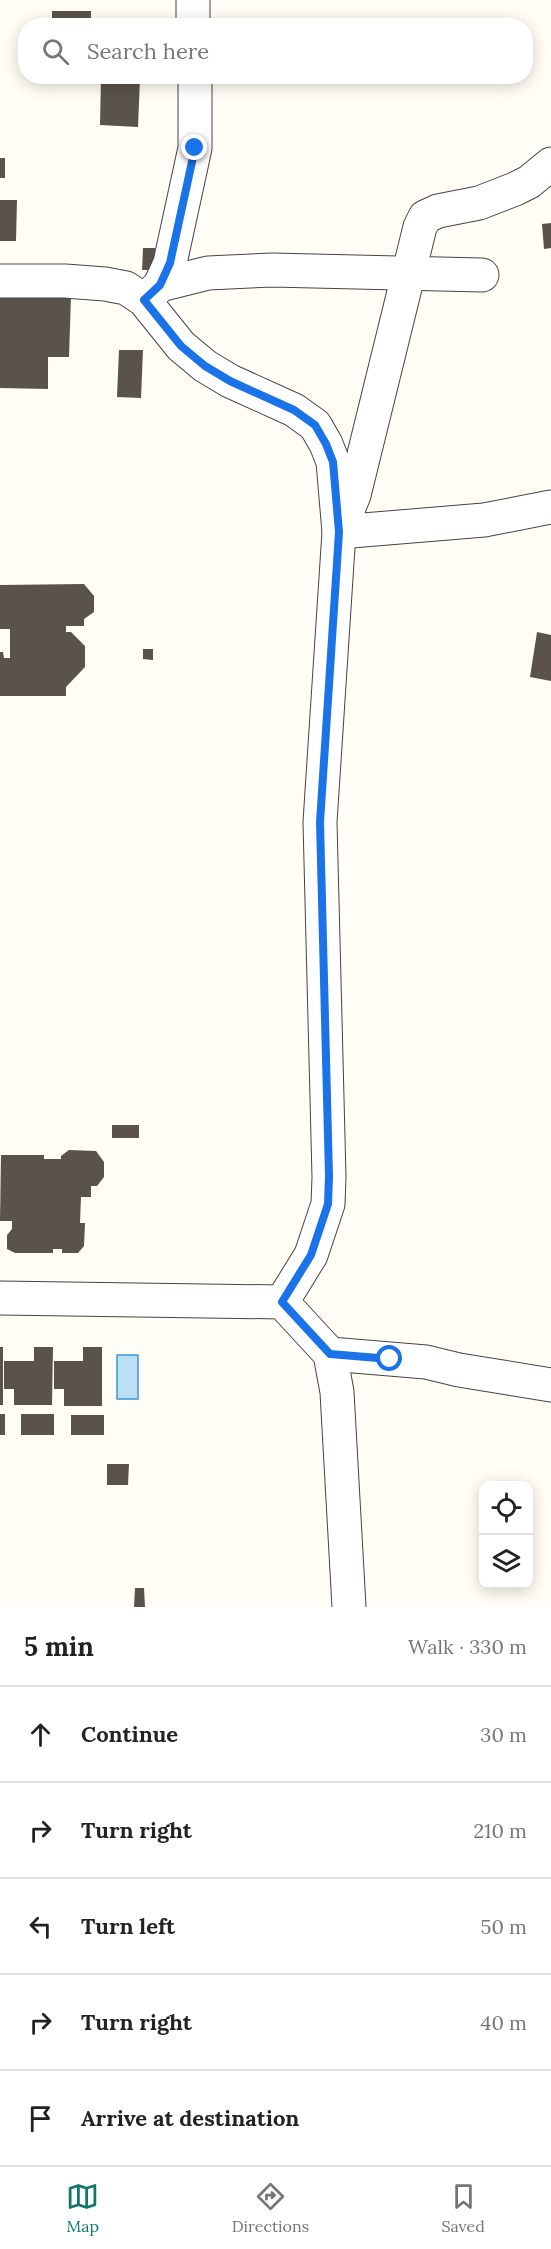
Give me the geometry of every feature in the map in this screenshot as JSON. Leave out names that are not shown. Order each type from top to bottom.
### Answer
[{"type":"street","points":[[193,0],[194,18]]},
{"type":"street","points":[[152,293],[170,263],[195,148],[195,84]]},
{"type":"street","points":[[339,532],[354,495],[408,272],[420,227],[425,217],[438,211],[479,203],[515,189],[529,182],[551,164]]},
{"type":"street","points":[[0,280],[105,284],[152,293],[208,273],[272,270],[482,275]]},
{"type":"street","points":[[152,293],[181,346],[205,366],[230,381],[294,410],[315,425],[333,462],[339,532],[320,822],[328,1204],[311,1255],[282,1302]]},
{"type":"street","points":[[339,532],[484,520],[551,507]]},
{"type":"street","points":[[0,1298],[282,1302],[330,1354],[337,1392],[349,1607]]},
{"type":"street","points":[[330,1354],[426,1362],[551,1385]]},
{"type":"water","points":[[117,1355],[138,1355],[138,1399],[117,1399]]},
{"type":"building","points":[[52,11],[91,11],[91,18],[52,18]]},
{"type":"building","points":[[101,84],[140,84],[138,127],[100,125]]},
{"type":"building","points":[[0,158],[5,158],[5,178],[0,178]]},
{"type":"building","points":[[0,200],[17,200],[16,241],[0,241]]},
{"type":"building","points":[[551,223],[551,248],[544,249],[542,224]]},
{"type":"building","points":[[143,248],[155,248],[154,270],[142,270]]},
{"type":"building","points":[[0,295],[71,296],[69,357],[48,357],[48,389],[0,388]]},
{"type":"building","points":[[119,350],[143,350],[141,398],[117,397]]},
{"type":"building","points":[[84,584],[94,596],[94,612],[84,619],[84,626],[66,626],[66,632],[71,632],[85,646],[85,667],[66,687],[66,696],[0,696],[0,652],[3,652],[4,658],[10,658],[10,629],[0,629],[0,585]]},
{"type":"building","points":[[537,632],[551,635],[551,681],[530,677]]},
{"type":"building","points":[[143,649],[153,649],[153,660],[143,659]]},
{"type":"building","points":[[112,1125],[139,1125],[139,1138],[112,1138]]},
{"type":"building","points":[[69,1150],[96,1151],[104,1162],[104,1177],[97,1186],[91,1186],[91,1197],[81,1197],[80,1223],[85,1223],[84,1246],[78,1253],[62,1253],[62,1249],[53,1249],[53,1253],[15,1253],[7,1249],[7,1235],[12,1229],[12,1221],[0,1221],[1,1155],[44,1155],[44,1159],[61,1159],[61,1156]]},
{"type":"building","points":[[0,1347],[3,1347],[3,1405],[0,1405]]},
{"type":"building","points":[[34,1347],[53,1347],[52,1405],[14,1405],[14,1389],[4,1389],[4,1361],[34,1361]]},
{"type":"building","points":[[83,1347],[102,1347],[102,1406],[64,1406],[64,1389],[54,1389],[54,1361],[83,1361]]},
{"type":"building","points":[[0,1414],[5,1414],[5,1435],[0,1435]]},
{"type":"building","points":[[21,1414],[54,1414],[54,1435],[21,1435]]},
{"type":"building","points":[[71,1415],[104,1415],[104,1435],[71,1435]]},
{"type":"building","points":[[107,1464],[129,1464],[128,1485],[107,1485]]},
{"type":"building","points":[[135,1588],[144,1588],[145,1607],[134,1607]]},
{"type":"route","points":[[195,148],[170,263],[160,285],[144,300],[181,346],[205,366],[230,381],[268,396],[315,425],[333,462],[339,532],[320,822],[328,1204],[311,1255],[282,1302],[330,1354],[390,1359]]}]
